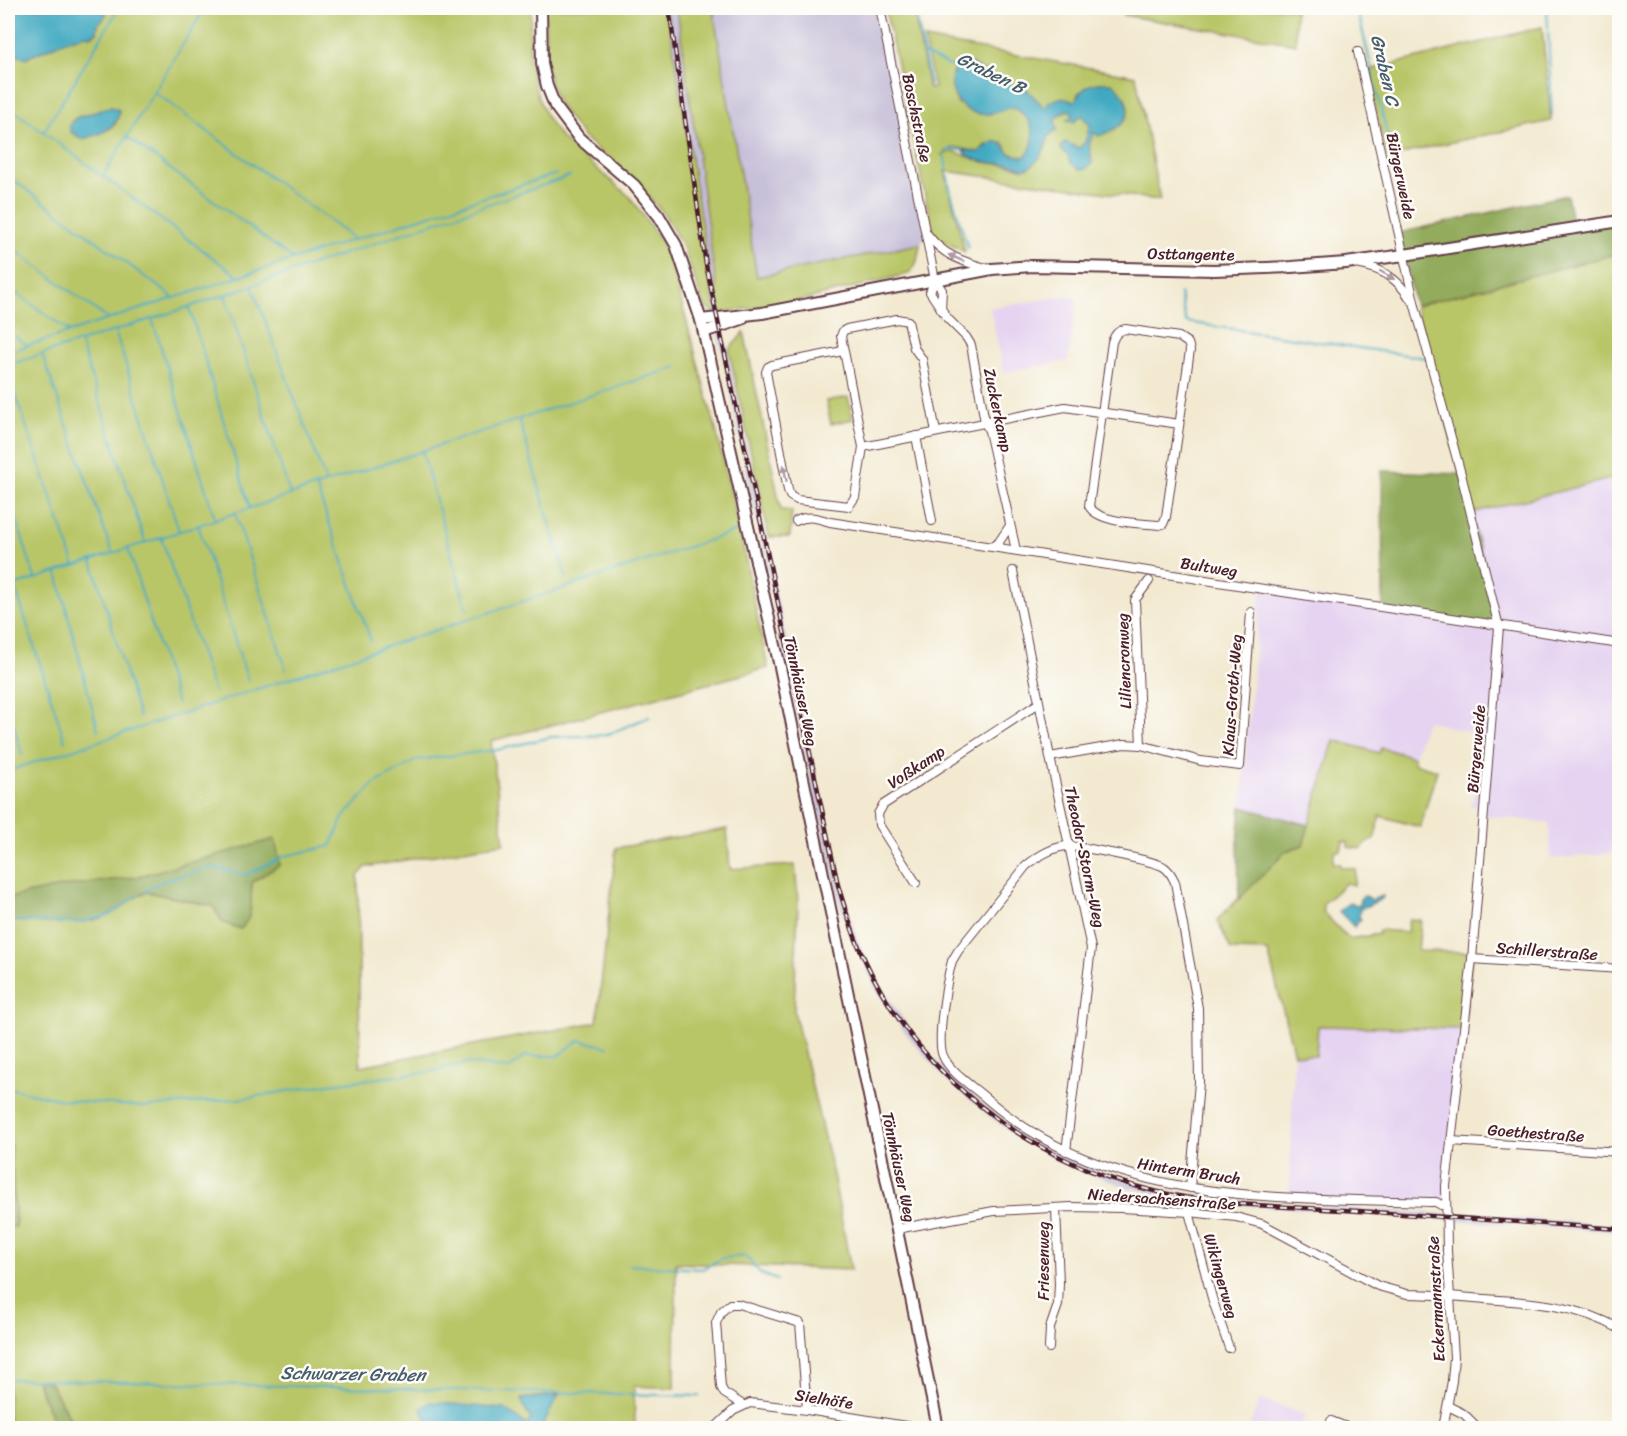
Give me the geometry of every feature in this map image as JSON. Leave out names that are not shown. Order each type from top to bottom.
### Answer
[{"type":"main road","name":"Tönnhäuser Weg","points":[[541,8],[542,64],[555,106],[579,138],[634,185],[659,216],[676,245],[703,326],[780,667],[937,1427]]},
{"type":"main road","name":"Osttangente","points":[[703,326],[762,312],[992,269],[1063,266],[1224,270],[1346,263],[1620,221]]},
{"type":"street","name":"Boschstraße","points":[[880,8],[935,280]]},
{"type":"street","name":"Bürgerweide","points":[[1358,52],[1374,114],[1415,306],[1461,474],[1499,627],[1472,959],[1446,1203]]},
{"type":"street","points":[[927,234],[935,245],[959,261],[992,269]]},
{"type":"street","name":"Bürgerweide","points":[[1346,263],[1365,265],[1388,274],[1398,281],[1415,306]]},
{"type":"street","name":"Zuckerkamp","points":[[935,280],[942,290],[941,309],[971,345],[985,422],[1016,550]]},
{"type":"street","points":[[843,351],[772,365],[766,372],[790,496],[797,500],[844,507],[849,506],[855,496],[863,447],[843,351],[841,336],[847,329],[897,319],[908,321],[914,348],[922,358],[936,432]]},
{"type":"street","points":[[1125,329],[1185,339],[1190,350],[1163,524],[1101,518],[1092,512],[1089,501],[1103,412],[1114,335],[1119,330],[1125,329]]},
{"type":"street","points":[[863,447],[1065,407],[1179,424]]},
{"type":"street","points":[[916,436],[932,521]]},
{"type":"street","name":"Bultweg","points":[[796,521],[804,517],[814,517],[830,522],[1620,644]]},
{"type":"street","points":[[993,546],[999,542],[1009,527]]},
{"type":"street","name":"Theodor-Storm-Weg","points":[[1013,571],[1091,948],[1066,1151]]},
{"type":"street","name":"Liliencronweg","points":[[1141,745],[1136,600],[1149,581]]},
{"type":"street","name":"Klaus-Groth-Weg","points":[[1050,757],[1124,744],[1141,745],[1201,761],[1240,766],[1251,612]]},
{"type":"street","name":"Voßkamp","points":[[916,883],[879,825],[878,814],[883,805],[1040,703]]},
{"type":"street","points":[[1069,846],[1155,862],[1170,872],[1175,882],[1198,1008],[1199,1082],[1191,1188]]},
{"type":"street","name":"Hinterm Bruch","points":[[1069,846],[1039,856],[1026,866],[952,961],[948,974],[940,1041],[942,1054],[948,1066],[1012,1119],[1066,1151],[1126,1175],[1191,1188],[1279,1196],[1436,1202],[1442,1205],[1446,1203]]},
{"type":"street","name":"Schillerstraße","points":[[1472,959],[1620,969]]},
{"type":"street","name":"Goethestraße","points":[[1451,1142],[1620,1152]]},
{"type":"street","name":"Eckermannstraße","points":[[1443,1428],[1454,1357],[1449,1296],[1446,1203]]},
{"type":"street","name":"Niedersachsenstraße","points":[[897,1228],[985,1211],[1056,1208],[1122,1208],[1236,1217],[1263,1224],[1378,1286],[1391,1290],[1407,1294],[1539,1302],[1564,1306],[1589,1314],[1620,1329]]},
{"type":"street","name":"Friesenweg","points":[[1049,1348],[1050,1328],[1058,1305],[1056,1208]]},
{"type":"street","name":"Wikingerweg","points":[[1189,1212],[1212,1298],[1229,1348]]},
{"type":"street","points":[[715,1428],[743,1405],[724,1393],[721,1387],[716,1323],[720,1312],[730,1304],[738,1304],[800,1323],[807,1410]]},
{"type":"street","name":"Sielhöfe","points":[[743,1405],[759,1404],[807,1410],[912,1427],[937,1427]]},
{"type":"street","points":[[1448,1407],[1464,1414],[1479,1428]]},
{"type":"street","points":[[1331,1421],[1349,1428]]},
{"type":"shaded area","points":[[665,8],[677,8],[720,313],[762,527],[837,877],[864,955],[883,991],[921,1044],[955,1081],[1020,1132],[1078,1163],[1124,1180],[1161,1190],[1204,1197],[1279,1204],[1619,1225],[1619,1232],[1204,1202],[1123,1186],[1058,1160],[1009,1131],[948,1082],[904,1031],[878,993],[849,931],[840,905],[814,797],[714,313]]},
{"type":"shaded area","points":[[713,8],[880,8],[927,234],[920,244],[757,277]]},
{"type":"shaded area","points":[[1064,296],[1077,299],[1068,361],[1004,372],[990,308]]},
{"type":"shaded area","points":[[1619,477],[1620,764],[1612,853],[1551,859],[1549,823],[1484,815],[1484,810],[1470,805],[1477,782],[1480,748],[1478,735],[1426,720],[1414,757],[1381,748],[1379,753],[1334,740],[1309,825],[1241,807],[1261,589],[1498,627],[1471,513]]},
{"type":"shaded area","points":[[1318,1026],[1464,1029],[1446,1203],[1289,1197],[1294,1054],[1316,1056]]},
{"type":"shaded area","points":[[1260,1399],[1306,1415],[1301,1422],[1309,1428],[1249,1428]]},
{"type":"green space","points":[[100,8],[531,8],[529,62],[538,97],[547,118],[560,137],[630,197],[661,241],[672,268],[716,430],[768,668],[491,741],[504,843],[366,867],[358,876],[360,1066],[597,1022],[616,848],[727,829],[730,869],[795,865],[798,902],[794,1011],[833,1175],[851,1270],[676,1263],[675,1388],[634,1386],[635,1428],[541,1428],[558,1395],[522,1399],[531,1418],[527,1426],[75,1428],[50,1382],[36,1380],[56,1428],[8,1428],[8,1227],[16,1226],[8,1119],[8,921],[74,923],[88,921],[111,914],[137,896],[147,892],[213,906],[223,923],[250,916],[252,882],[136,877],[60,887],[8,898],[8,53],[26,58],[70,39],[91,36],[97,32],[98,23],[106,14]],"holes":[[[111,107],[116,123],[111,128],[82,139],[71,122],[76,118]]]},
{"type":"green space","points":[[545,8],[667,8],[716,314],[703,303],[684,249],[664,214],[638,184],[583,137],[559,105],[546,63]]},
{"type":"green space","points":[[677,8],[713,8],[757,277],[920,244],[917,261],[911,271],[907,274],[799,301],[720,313]]},
{"type":"green space","points":[[885,8],[913,8],[929,89],[934,88],[924,39],[1136,76],[1160,200],[945,171],[965,252],[934,237]],"holes":[[[955,66],[990,73],[1002,83],[1024,87],[1046,109],[1075,101],[1079,92],[1095,131],[1089,144],[1092,163],[1071,163],[1067,154],[1073,147],[1079,148],[1085,143],[1090,124],[1082,116],[1073,116],[1072,111],[1067,110],[1055,121],[1057,130],[1049,135],[1045,149],[1023,169],[984,162],[952,151],[942,155],[954,148],[979,152],[985,145],[1004,143],[1009,153],[1023,157],[1029,154],[1033,136],[1031,123],[1025,115],[1002,106],[958,104],[952,81]]]},
{"type":"green space","points":[[1122,8],[1295,8],[1296,44],[1123,15]]},
{"type":"green space","points":[[1542,27],[1551,121],[1387,158],[1366,71]]},
{"type":"green space","points":[[1567,195],[1573,227],[1619,221],[1619,253],[1415,306],[1399,233]]},
{"type":"green space","points":[[1619,253],[1619,477],[1471,513],[1415,306]]},
{"type":"green space","points":[[744,332],[781,510],[792,511],[790,537],[769,537],[729,350]]},
{"type":"green space","points":[[848,397],[853,419],[831,424],[826,401]]},
{"type":"green space","points":[[1382,471],[1461,474],[1499,627],[1383,608]]},
{"type":"green space","points":[[1334,740],[1379,753],[1381,748],[1414,757],[1413,763],[1437,770],[1420,827],[1380,816],[1374,840],[1365,844],[1361,849],[1348,847],[1348,842],[1343,841],[1341,851],[1334,851],[1333,863],[1340,864],[1340,867],[1356,869],[1354,885],[1346,883],[1323,904],[1323,912],[1349,939],[1379,934],[1379,930],[1407,932],[1409,919],[1421,920],[1418,951],[1472,952],[1464,1029],[1318,1026],[1316,1056],[1294,1054],[1268,951],[1231,950],[1217,920],[1286,851],[1303,845]]},
{"type":"green space","points":[[1241,807],[1309,825],[1303,845],[1286,851],[1239,899],[1238,842]]},
{"type":"green space","points":[[275,839],[280,865],[252,882],[250,916],[241,929],[223,923],[213,906],[147,892],[137,896],[111,914],[88,921],[60,923],[8,921],[8,898],[60,887],[136,877]]},
{"type":"green space","points":[[8,1119],[16,1227],[8,1227]]},
{"type":"green space","points":[[36,1379],[49,1382],[75,1428],[56,1428]]},
{"type":"water","points":[[8,8],[100,8],[106,14],[98,23],[97,32],[90,36],[70,39],[26,58],[8,53]]},
{"type":"water","points":[[964,61],[984,73],[990,73],[1003,83],[1024,87],[1046,109],[1048,102],[1060,98],[1075,101],[1090,85],[1112,83],[1126,100],[1127,116],[1122,124],[1108,132],[1098,136],[1094,132],[1089,144],[1092,163],[1086,169],[1079,169],[1071,163],[1067,154],[1062,151],[1061,147],[1065,142],[1079,148],[1085,142],[1090,125],[1082,116],[1078,117],[1075,122],[1067,120],[1073,116],[1072,112],[1067,110],[1055,121],[1057,130],[1049,135],[1040,157],[1029,167],[991,163],[972,158],[962,150],[979,152],[995,142],[1002,143],[1009,153],[1026,156],[1033,142],[1033,135],[1025,116],[1013,107],[980,114],[971,112],[958,102],[952,87],[952,79],[958,63]]},
{"type":"water","points":[[111,107],[119,110],[118,116],[116,122],[106,130],[82,139],[71,132],[70,125],[76,118]]},
{"type":"water","points":[[1364,896],[1371,900],[1383,896],[1382,899],[1360,909],[1361,919],[1354,927],[1339,911],[1350,902],[1359,906],[1360,899]]},
{"type":"water","points":[[559,1395],[541,1428],[431,1428],[421,1409],[430,1402],[505,1409],[527,1425],[531,1418],[521,1399]]},
{"type":"waterway","points":[[43,133],[119,8]]},
{"type":"waterway","points":[[103,176],[205,8]]},
{"type":"waterway","name":"Graben B","points":[[915,8],[930,85]]},
{"type":"waterway","name":"Graben C","points":[[1357,8],[1388,138]]},
{"type":"waterway","points":[[1547,8],[1552,116]]},
{"type":"waterway","name":"Graben B","points":[[924,54],[957,69]]},
{"type":"waterway","points":[[154,92],[354,239]]},
{"type":"waterway","points":[[8,106],[239,277]]},
{"type":"waterway","points":[[127,137],[293,259]]},
{"type":"waterway","name":"Graben B","points":[[963,150],[949,149],[944,154],[950,189],[968,248]]},
{"type":"waterway","points":[[8,352],[556,174]]},
{"type":"waterway","points":[[8,176],[174,298]]},
{"type":"waterway","points":[[8,365],[201,303],[570,176]]},
{"type":"waterway","points":[[8,245],[108,319]]},
{"type":"waterway","points":[[252,286],[326,482]]},
{"type":"waterway","points":[[8,287],[70,332]]},
{"type":"waterway","name":"Graben B","points":[[1180,294],[1186,322],[1426,358]]},
{"type":"waterway","points":[[225,295],[290,494]]},
{"type":"waterway","points":[[189,307],[250,508]]},
{"type":"waterway","points":[[152,319],[215,519]]},
{"type":"waterway","points":[[8,331],[28,346]]},
{"type":"waterway","points":[[115,331],[179,531]]},
{"type":"waterway","points":[[80,342],[145,542]]},
{"type":"waterway","points":[[42,354],[112,552]]},
{"type":"waterway","points":[[8,588],[677,367]]},
{"type":"waterway","points":[[8,374],[75,566]]},
{"type":"waterway","points":[[519,419],[566,577]]},
{"type":"waterway","points":[[422,451],[467,610]]},
{"type":"waterway","points":[[316,486],[371,641]]},
{"type":"waterway","points":[[8,493],[35,578]]},
{"type":"waterway","points":[[235,513],[286,669]]},
{"type":"waterway","points":[[198,525],[248,681]]},
{"type":"waterway","points":[[8,771],[737,531]]},
{"type":"waterway","points":[[161,537],[214,692]]},
{"type":"waterway","points":[[128,549],[177,704]]},
{"type":"waterway","points":[[92,561],[139,717]]},
{"type":"waterway","points":[[57,573],[98,730]]},
{"type":"waterway","points":[[15,587],[65,741]]},
{"type":"waterway","points":[[8,705],[22,755]]},
{"type":"waterway","points":[[145,891],[160,882],[212,867],[245,875],[285,856],[331,846],[343,818],[374,784],[417,760],[497,750],[551,737],[606,735],[649,717]]},
{"type":"waterway","points":[[8,921],[76,923],[110,915],[138,895]]},
{"type":"waterway","points":[[8,1088],[63,1100],[146,1107],[246,1098],[329,1084],[429,1072],[467,1063],[509,1069],[525,1056],[558,1056],[579,1040],[608,1047]]},
{"type":"waterway","points":[[629,1265],[702,1269],[723,1258],[746,1256],[761,1274],[777,1280]]},
{"type":"waterway","name":"Schwarzer Graben","points":[[8,1379],[699,1396]]},
{"type":"railway","points":[[669,8],[706,265],[838,885],[863,956],[885,998],[913,1038],[944,1073],[980,1105],[1018,1133],[1060,1157],[1104,1176],[1150,1190],[1247,1205],[1620,1229]]}]
